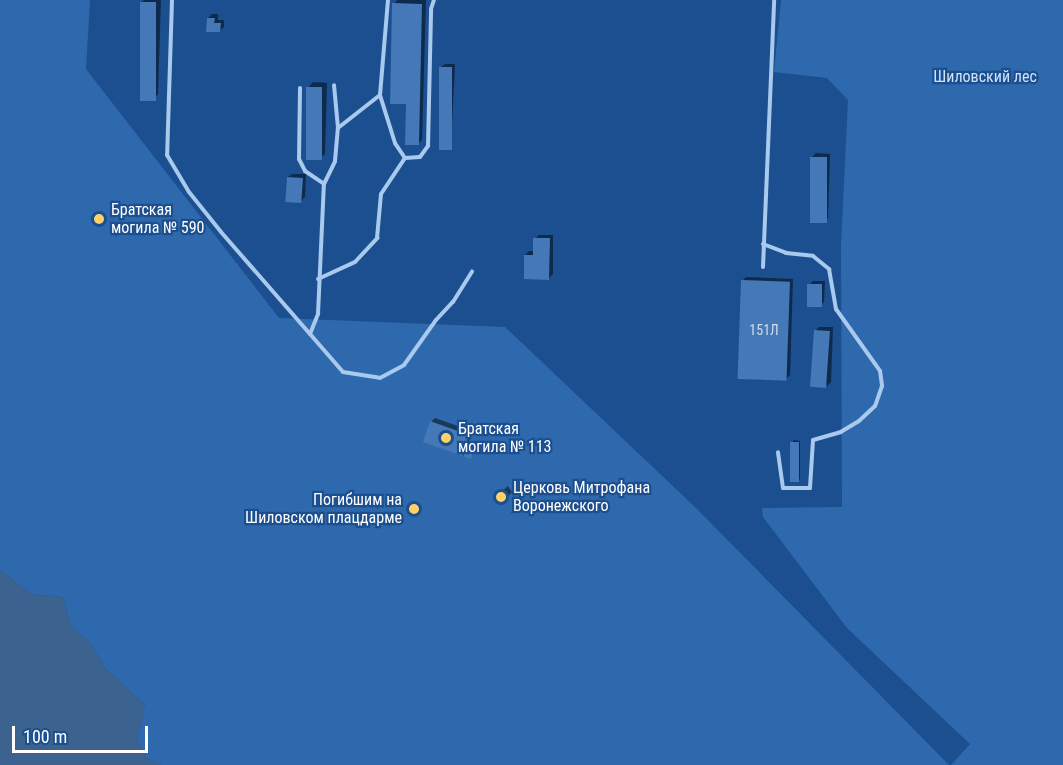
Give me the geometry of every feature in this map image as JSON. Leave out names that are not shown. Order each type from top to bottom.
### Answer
[{"type":"lane","points":[[172,0],[166,155],[189,192],[221,232],[343,372],[380,378],[404,365],[436,320],[453,302],[472,271]]},
{"type":"lane","points":[[388,0],[380,95],[395,143],[405,159]]},
{"type":"lane","points":[[318,279],[355,262],[377,238],[381,194],[405,159],[420,157],[428,146],[431,9],[434,0]]},
{"type":"lane","points":[[763,267],[774,0]]},
{"type":"lane","points":[[310,334],[318,314],[324,184],[335,161],[338,128],[334,85]]},
{"type":"lane","points":[[300,88],[298,159],[305,171],[324,184]]},
{"type":"lane","points":[[338,128],[380,95]]},
{"type":"lane","points":[[763,244],[786,253],[813,256],[829,269],[836,309],[880,371],[882,386],[875,406],[859,421],[841,432],[813,441],[810,488],[783,488],[778,452]]},
{"type":"green space","points":[[0,0],[90,0],[86,69],[279,318],[505,327],[696,508],[949,765],[161,765],[146,758],[137,739],[145,705],[105,668],[90,643],[71,626],[63,597],[31,594],[0,570]]},
{"type":"green space","name":"Шиловский лес","points":[[781,0],[1063,0],[1063,765],[951,765],[970,744],[847,628],[763,517],[762,508],[842,507],[841,245],[848,100],[827,78],[774,72]]},
{"type":"shaded area","points":[[0,570],[31,594],[63,597],[71,626],[90,643],[105,668],[145,705],[137,739],[146,758],[161,765],[0,765]]},
{"type":"building","points":[[140,2],[156,2],[156,101],[140,101]]},
{"type":"building","points":[[392,3],[422,4],[419,145],[405,145],[406,104],[390,104]]},
{"type":"building","points":[[207,18],[215,18],[214,23],[221,23],[220,32],[206,32]]},
{"type":"building","points":[[439,67],[452,67],[452,150],[439,150]]},
{"type":"building","points":[[306,87],[322,87],[322,160],[306,160]]},
{"type":"building","points":[[810,157],[827,157],[827,223],[810,223]]},
{"type":"building","points":[[287,177],[303,178],[301,203],[285,202]]},
{"type":"building","points":[[533,238],[550,238],[549,280],[524,279],[524,255],[533,255]]},
{"type":"building","points":[[741,280],[790,282],[787,381],[738,379]]},
{"type":"building","points":[[807,284],[822,284],[822,307],[807,307]]},
{"type":"building","points":[[814,330],[830,331],[826,388],[810,387]]},
{"type":"building","name":"Братская могила № 113","points":[[430,421],[469,435],[466,445],[474,448],[471,459],[423,442]]},
{"type":"building","points":[[790,442],[799,442],[799,482],[790,482]]},
{"type":"building","name":"Церковь Митрофана Воронежского","points":[[502,491],[508,499],[501,504],[495,496]]},
{"type":"place","name":"Братская могила № 590","points":[[99,219]]},
{"type":"place","name":"Братская могила № 113","points":[[446,438]]},
{"type":"place","name":"Церковь Митрофана Воронежского","points":[[501,497]]},
{"type":"place","name":"Погибшим на Шиловском плацдарме","points":[[414,509]]}]
